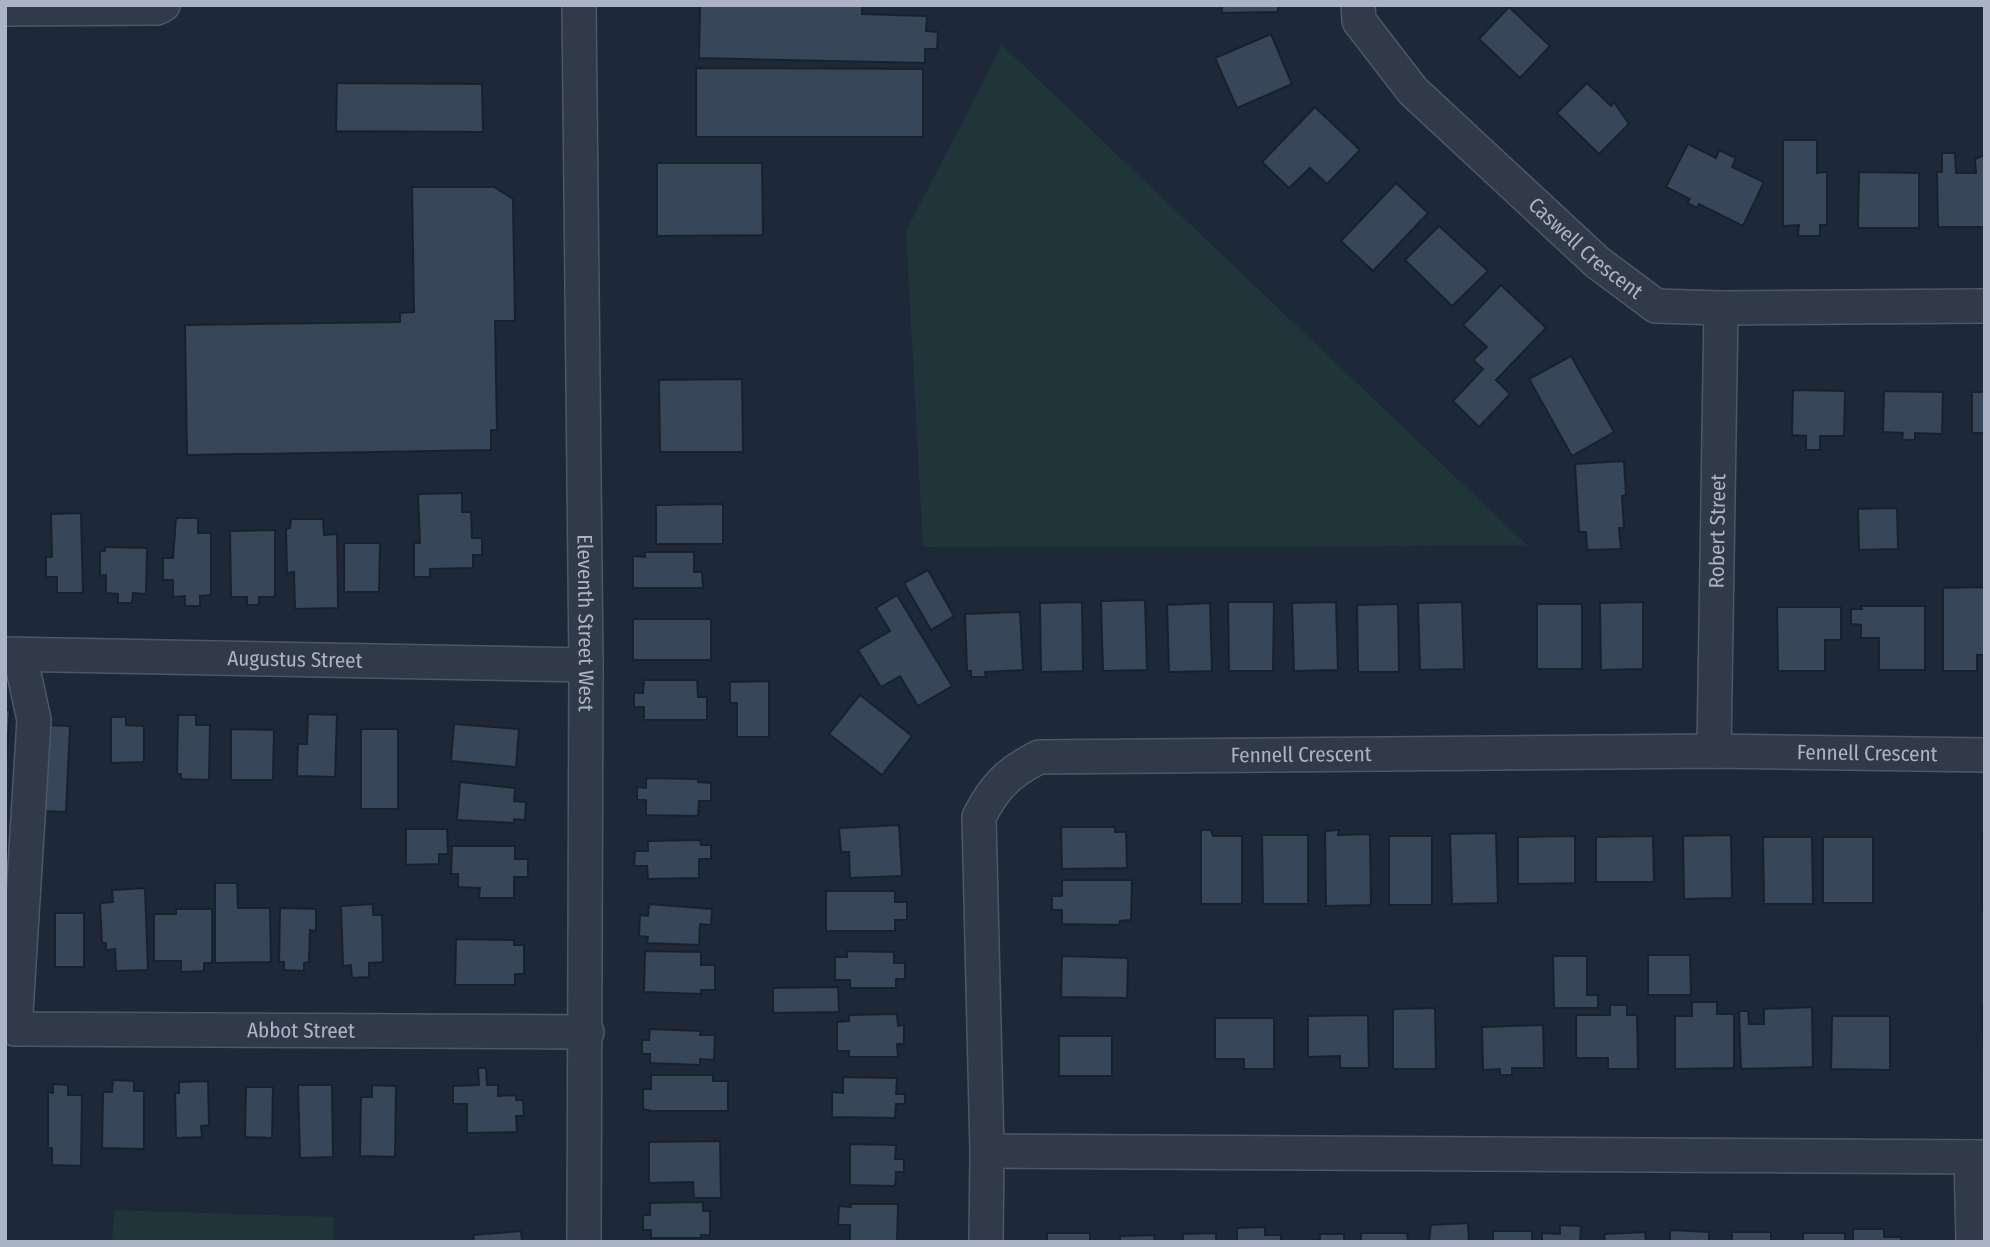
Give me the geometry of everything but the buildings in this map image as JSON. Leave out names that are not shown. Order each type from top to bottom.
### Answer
[{"type":"street","points":[[5,9],[157,8],[163,5]]},
{"type":"street","name":"Eleventh Street West","points":[[579,5],[586,665],[587,1032],[584,1242]]},
{"type":"street","name":"Caswell Crescent","points":[[1358,5],[1359,21],[1413,91],[1597,262],[1656,306],[1985,306]]},
{"type":"street","name":"Robert Street","points":[[1714,751],[1721,308]]},
{"type":"street","name":"Augustus Street","points":[[13,654],[586,665]]},
{"type":"street","name":"Abbot Street","points":[[13,654],[34,720],[15,1028],[587,1032]]},
{"type":"street","name":"Fennell Crescent","points":[[986,1242],[987,1151],[979,817],[993,790],[1011,771],[1038,757],[1714,751],[1985,755]]},
{"type":"street","points":[[987,1151],[1978,1157],[1973,1242]]},
{"type":"green space","points":[[1002,45],[1528,546],[923,547],[906,231]]},
{"type":"green space","points":[[114,1210],[333,1217],[333,1242],[112,1242]]}]
